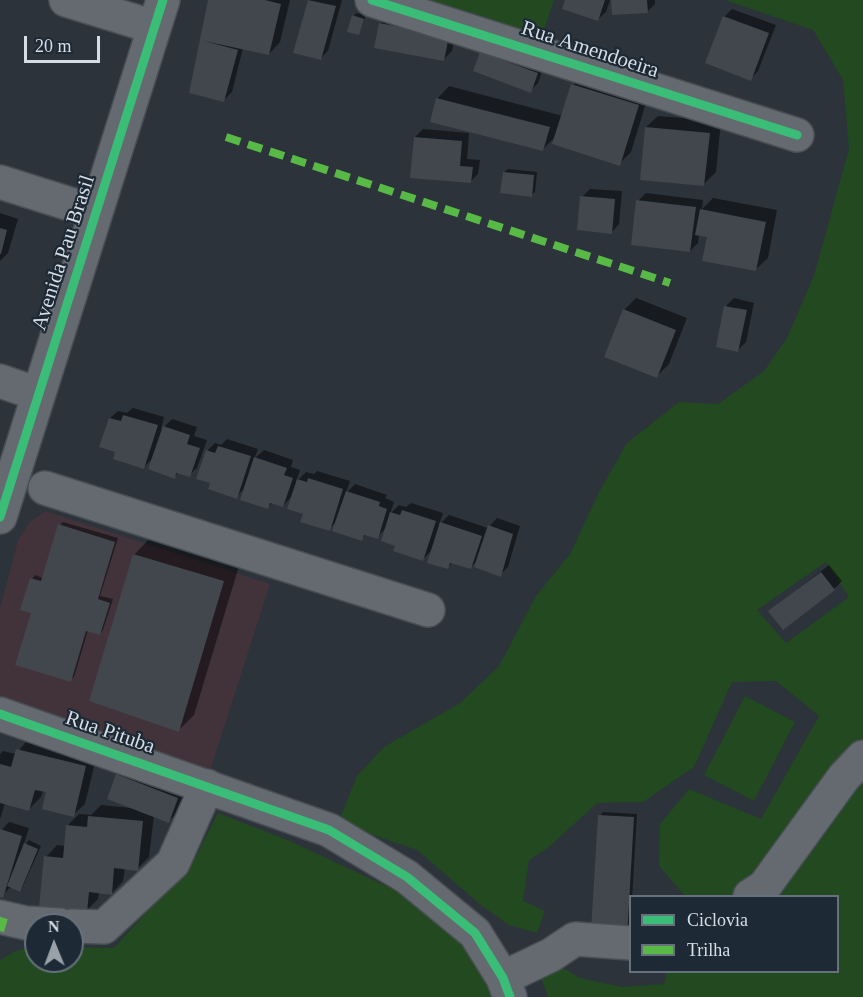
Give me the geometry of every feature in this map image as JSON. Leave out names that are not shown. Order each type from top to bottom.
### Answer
[{"type":"street","points":[[66,0],[159,14]]},
{"type":"street","name":"Rua Amendoeira","points":[[372,0],[797,135]]},
{"type":"street","name":"Avenida Pau Brasil","points":[[1,514],[159,14]]},
{"type":"street","points":[[0,182],[95,212]]},
{"type":"street","points":[[0,381],[38,394]]},
{"type":"street","points":[[1,514],[39,497],[45,488],[45,478],[24,443]]},
{"type":"street","points":[[45,488],[428,610]]},
{"type":"street","name":"Rua Pituba","points":[[0,714],[329,830],[407,877],[475,933],[506,988]]},
{"type":"street","points":[[753,895],[764,887],[844,777],[863,757]]},
{"type":"street","points":[[84,926],[104,927],[173,863],[207,786]]},
{"type":"street","points":[[0,917],[24,923]]},
{"type":"street","points":[[506,988],[575,939],[629,943]]},
{"type":"shaded area","points":[[45,511],[270,584],[210,771],[0,700],[0,608],[18,540],[29,523]]},
{"type":"green space","points":[[430,0],[554,0],[542,36],[429,2]]},
{"type":"green space","points":[[725,0],[863,0],[863,997],[548,997],[540,975],[561,967],[580,978],[622,987],[664,984],[666,973],[839,973],[839,895],[684,895],[659,866],[660,824],[689,789],[761,819],[819,716],[776,681],[732,682],[694,767],[643,802],[597,803],[549,847],[529,860],[523,901],[545,911],[537,933],[509,925],[482,906],[417,850],[338,823],[357,776],[384,747],[460,703],[499,666],[536,596],[570,554],[599,492],[627,443],[679,402],[718,404],[764,371],[787,338],[814,275],[849,149],[843,80],[813,30]],"holes":[[[826,562],[849,597],[786,643],[757,610]]]},
{"type":"green space","points":[[745,696],[795,722],[754,801],[704,775]]},
{"type":"green space","points":[[218,813],[290,841],[437,910],[489,972],[499,997],[0,997],[0,960],[24,949],[24,973],[84,973],[84,947],[114,948],[194,860]]},
{"type":"building","points":[[208,0],[265,0],[281,4],[269,55],[204,41],[238,50],[224,102],[189,93]]},
{"type":"building","points":[[308,0],[336,6],[321,60],[293,53]]},
{"type":"building","points":[[565,0],[605,0],[598,21],[562,9]]},
{"type":"building","points":[[611,0],[647,0],[648,13],[612,15]]},
{"type":"building","points":[[352,15],[364,19],[359,35],[347,32]]},
{"type":"building","points":[[723,16],[769,33],[751,81],[705,63]]},
{"type":"building","points":[[379,23],[449,36],[444,61],[374,48]]},
{"type":"building","points":[[480,52],[538,73],[531,93],[473,71]]},
{"type":"building","points":[[571,84],[639,105],[620,166],[552,144]]},
{"type":"building","points":[[436,98],[550,127],[543,151],[430,122]]},
{"type":"building","points":[[645,127],[710,133],[704,186],[640,180]]},
{"type":"building","points":[[414,137],[462,141],[460,166],[473,167],[471,183],[410,178]]},
{"type":"building","points":[[503,172],[534,175],[532,197],[500,193]]},
{"type":"building","points":[[580,196],[615,199],[612,234],[577,230]]},
{"type":"building","points":[[636,200],[696,207],[690,252],[631,245]]},
{"type":"building","points":[[700,209],[766,222],[756,271],[702,261],[707,237],[695,235]]},
{"type":"building","points":[[0,228],[7,230],[1,254],[0,254]]},
{"type":"building","points":[[724,306],[747,310],[738,352],[716,347]]},
{"type":"building","points":[[623,309],[676,330],[657,378],[604,357]]},
{"type":"building","points":[[123,415],[158,425],[144,469],[113,459],[115,452],[99,447],[109,418],[121,421]]},
{"type":"building","points":[[163,426],[190,435],[187,444],[200,448],[190,477],[176,473],[175,479],[148,469]]},
{"type":"building","points":[[218,446],[251,456],[237,499],[208,489],[210,483],[196,479],[206,450],[215,453]]},
{"type":"building","points":[[254,457],[287,468],[284,475],[293,478],[283,507],[270,503],[268,509],[240,500]]},
{"type":"building","points":[[308,478],[343,489],[330,531],[300,522],[303,514],[287,509],[297,479],[307,482]]},
{"type":"building","points":[[346,491],[380,502],[379,506],[387,509],[378,539],[364,535],[362,541],[332,531]]},
{"type":"building","points":[[402,510],[436,521],[423,561],[393,551],[395,546],[381,541],[390,512],[400,515]]},
{"type":"building","points":[[440,522],[482,536],[471,569],[450,563],[448,569],[427,563]]},
{"type":"building","points":[[58,524],[115,542],[98,599],[110,603],[100,635],[86,631],[71,682],[15,665],[31,613],[20,610],[30,578],[41,581]]},
{"type":"building","points":[[488,525],[513,534],[501,577],[474,567]]},
{"type":"building","points":[[133,554],[224,581],[179,732],[89,701]]},
{"type":"building","points":[[821,572],[835,590],[783,630],[768,611]]},
{"type":"building","points":[[16,749],[86,766],[74,817],[42,809],[46,792],[35,790],[29,811],[0,803],[0,764],[11,767]]},
{"type":"building","points":[[116,774],[178,798],[169,823],[107,799]]},
{"type":"building","points":[[598,815],[634,817],[626,955],[591,931]]},
{"type":"building","points":[[88,816],[143,821],[138,871],[114,868],[112,895],[89,892],[87,912],[39,907],[44,856],[63,858],[66,825],[87,827]]},
{"type":"building","points":[[0,829],[22,836],[3,898],[0,897]]},
{"type":"building","points":[[24,843],[38,849],[20,892],[7,886]]},
{"type":"marked path","points":[[226,137],[670,283]]},
{"type":"marked path","points":[[0,931],[4,918]]},
{"type":"cycle path","points":[[0,517],[163,0]]},
{"type":"cycle path","points":[[372,0],[797,135]]},
{"type":"cycle path","points":[[0,714],[329,830],[407,877],[475,933],[503,978],[510,997]]}]
